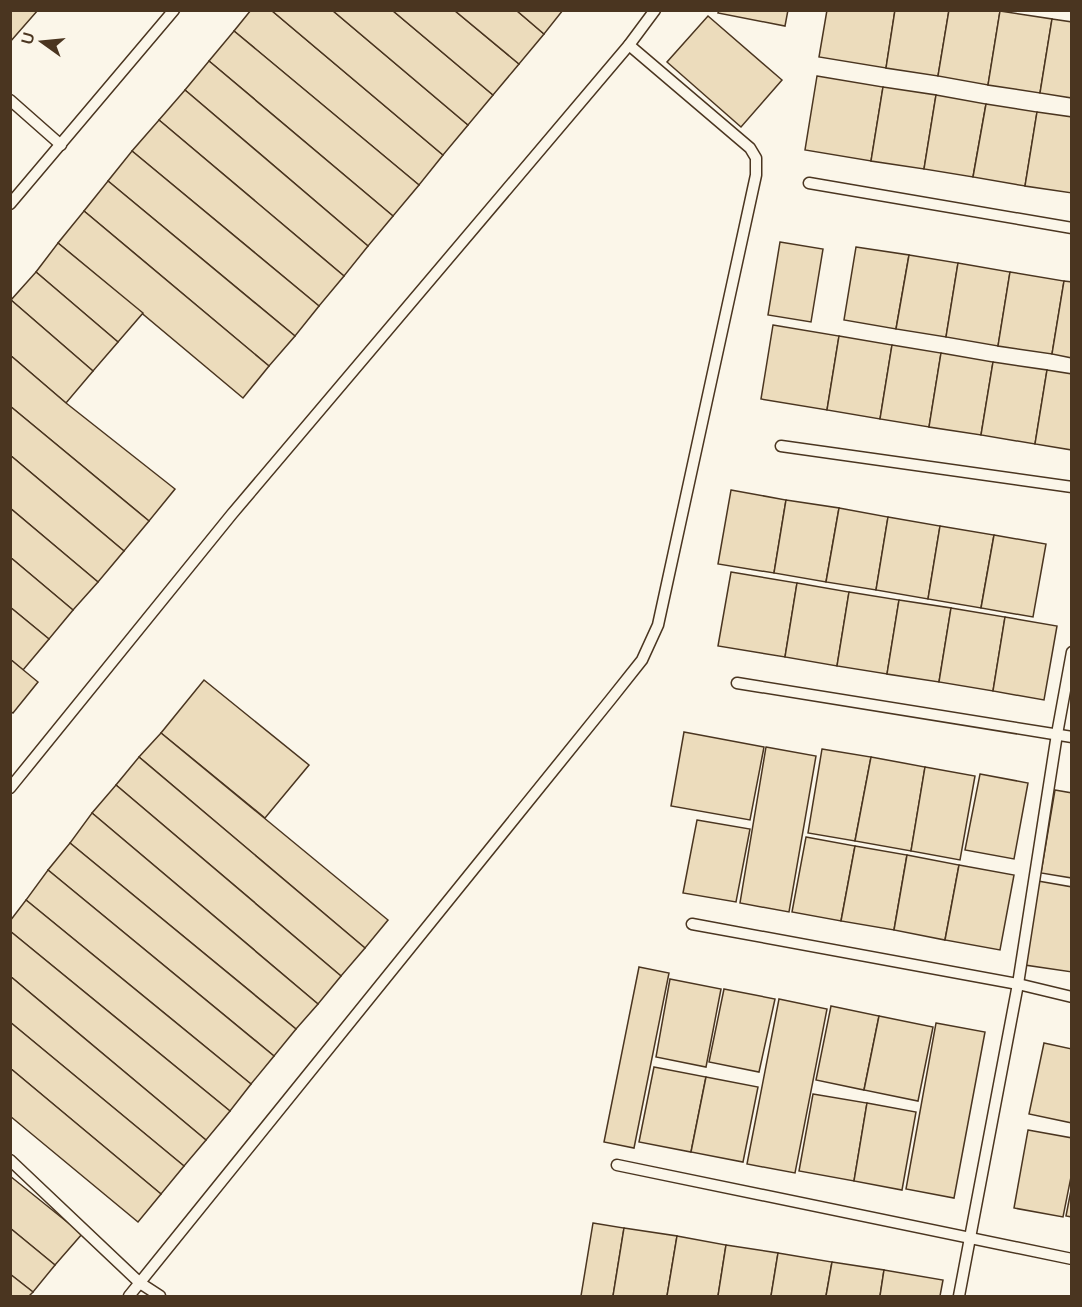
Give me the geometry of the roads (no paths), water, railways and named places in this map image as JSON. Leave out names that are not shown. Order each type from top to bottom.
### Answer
[{"type":"lane","points":[[10,204],[174,10]]},
{"type":"lane","points":[[10,788],[232,514],[629,45],[654,10]]},
{"type":"lane","points":[[129,1296],[642,660],[658,625],[756,176],[756,158],[750,148],[629,45]]},
{"type":"lane","points":[[10,100],[61,145]]},
{"type":"lane","points":[[808,183],[1071,228]]},
{"type":"lane","points":[[781,446],[1071,487]]},
{"type":"lane","points":[[959,1296],[1018,984],[1071,652]]},
{"type":"lane","points":[[737,683],[1071,737]]},
{"type":"lane","points":[[692,924],[1018,984],[1071,997]]},
{"type":"lane","points":[[10,1160],[140,1282],[160,1296]]},
{"type":"lane","points":[[617,1165],[1071,1260]]}]
